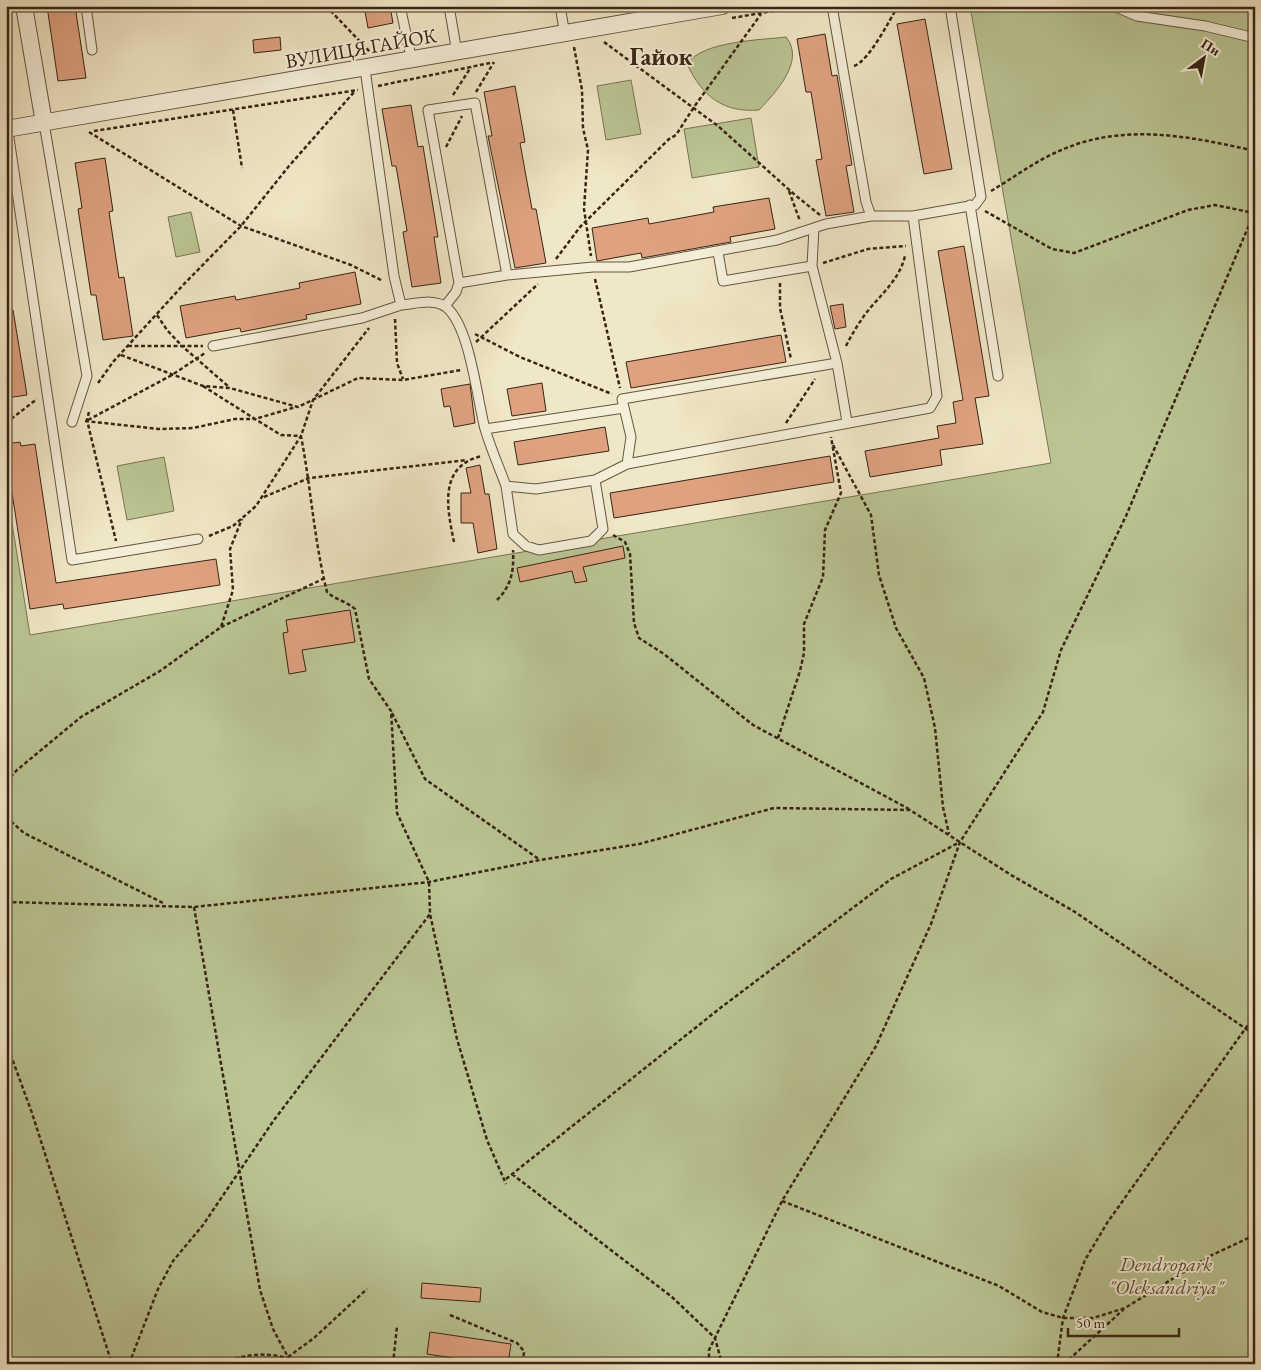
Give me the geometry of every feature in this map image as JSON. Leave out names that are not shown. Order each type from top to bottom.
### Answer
[{"type":"street","points":[[24,6],[44,123]]},
{"type":"street","name":"ВУЛИЦЯ ГАЙОК","points":[[7,125],[44,123],[457,53],[569,41],[722,6]]},
{"type":"lane","points":[[86,6],[92,50]]},
{"type":"lane","points":[[400,6],[412,61]]},
{"type":"lane","points":[[449,6],[457,53]]},
{"type":"lane","points":[[560,6],[569,41]]},
{"type":"lane","points":[[832,6],[866,202],[871,216]]},
{"type":"lane","points":[[459,283],[507,275],[593,267],[629,267],[718,252],[804,232],[826,224],[871,216],[913,216],[972,205],[981,197],[950,6]]},
{"type":"lane","points":[[1114,6],[1137,16],[1205,26],[1255,38]]},
{"type":"lane","points":[[365,69],[399,306]]},
{"type":"lane","points":[[445,306],[456,292],[459,283],[428,110],[475,103],[507,275]]},
{"type":"lane","points":[[44,123],[87,376],[72,422]]},
{"type":"lane","points":[[7,125],[72,560],[198,539]]},
{"type":"lane","points":[[972,205],[998,376]]},
{"type":"lane","points":[[506,486],[536,489],[595,480],[627,464],[829,425],[930,408],[938,396],[913,216]]},
{"type":"lane","points":[[814,228],[812,266],[837,363],[848,422]]},
{"type":"lane","points":[[718,252],[723,281],[812,266]]},
{"type":"lane","points":[[213,346],[381,313],[399,306],[432,302],[445,306],[460,326],[472,368],[485,429],[506,486],[513,534],[526,546],[539,550],[590,541],[603,529],[595,480]]},
{"type":"lane","points":[[485,429],[837,363]]},
{"type":"lane","points":[[623,403],[631,437],[627,464]]},
{"type":"path","points":[[326,6],[371,53]]},
{"type":"path","points":[[842,67],[859,64],[898,6]]},
{"type":"path","points":[[467,350],[537,285],[586,221],[676,135],[762,13]]},
{"type":"path","points":[[569,41],[582,90],[583,128],[588,150],[584,209],[598,301],[623,403]]},
{"type":"path","points":[[603,41],[718,126],[788,190],[822,216],[826,224]]},
{"type":"path","points":[[445,107],[471,67]]},
{"type":"path","points":[[98,384],[120,355],[184,284],[241,226],[289,166],[356,90]]},
{"type":"path","points":[[233,109],[242,168]]},
{"type":"path","points":[[90,132],[241,226],[351,265],[397,289]]},
{"type":"path","points":[[981,197],[1056,152],[1086,140],[1141,132],[1203,139],[1255,151]]},
{"type":"path","points":[[788,190],[804,232]]},
{"type":"path","points":[[709,1364],[710,1350],[782,1200],[876,1046],[931,924],[960,842],[1043,712],[1061,650],[1126,516],[1254,212],[1215,205],[1188,210],[1074,253],[1052,249],[1025,236],[972,205]]},
{"type":"path","points":[[812,266],[868,249],[908,246],[903,265],[891,286],[853,332],[837,363]]},
{"type":"path","points":[[779,272],[780,308],[793,371]]},
{"type":"path","points":[[399,306],[395,349],[397,363],[403,380]]},
{"type":"path","points":[[198,539],[217,534],[242,519],[262,498],[301,436],[313,400],[381,313]]},
{"type":"path","points":[[157,315],[166,330],[230,388]]},
{"type":"path","points":[[460,326],[520,357],[623,403]]},
{"type":"path","points":[[128,346],[213,346]]},
{"type":"path","points":[[86,420],[172,375],[197,360],[213,346]]},
{"type":"path","points":[[120,355],[203,386],[281,435],[301,436]]},
{"type":"path","points":[[779,435],[824,365]]},
{"type":"path","points":[[72,422],[86,420],[159,429],[193,428],[235,419],[256,419],[298,407],[358,378],[403,380],[472,368]]},
{"type":"path","points":[[203,386],[230,388],[298,407]]},
{"type":"path","points":[[6,423],[47,392]]},
{"type":"path","points":[[89,411],[86,420],[119,552]]},
{"type":"path","points":[[777,739],[800,671],[804,653],[804,624],[823,578],[825,530],[842,493],[829,425]]},
{"type":"path","points":[[301,436],[309,478],[313,526],[326,592],[335,599],[347,602],[355,609],[369,679],[391,711],[425,779],[540,860]]},
{"type":"path","points":[[833,446],[871,514],[879,575],[896,628],[924,678],[935,728],[942,807],[949,835]]},
{"type":"path","points":[[262,498],[309,478],[467,460],[493,454]]},
{"type":"path","points":[[454,542],[447,506],[450,490],[458,468],[467,460]]},
{"type":"path","points":[[221,628],[233,590],[230,549],[242,519]]},
{"type":"path","points":[[603,529],[625,542],[630,554],[634,623],[639,638],[664,654],[753,725],[910,810],[1011,875],[1075,912],[1255,1035]]},
{"type":"path","points":[[496,600],[509,583],[513,574],[513,534]]},
{"type":"path","points":[[6,782],[17,770],[80,717],[160,671],[221,628],[323,579]]},
{"type":"path","points":[[391,711],[397,813],[429,882],[430,914],[470,1088],[487,1140],[506,1179],[506,1184]]},
{"type":"path","points":[[6,902],[194,907],[429,882],[540,860],[639,844],[774,808],[910,810]]},
{"type":"path","points":[[6,817],[24,832],[166,905]]},
{"type":"path","points":[[506,1179],[718,1009],[891,879],[960,842]]},
{"type":"path","points":[[194,907],[260,1290],[273,1329],[288,1357]]},
{"type":"path","points":[[129,1364],[158,1289],[173,1261],[203,1225],[274,1120],[430,914]]},
{"type":"path","points":[[1057,1364],[1063,1318],[1075,1283],[1107,1224],[1255,1015]]},
{"type":"path","points":[[6,1042],[32,1113],[112,1364]]},
{"type":"path","points":[[512,1174],[672,1297],[716,1338],[722,1364]]},
{"type":"path","points":[[782,1200],[999,1286],[1042,1312],[1063,1318],[1093,1318],[1125,1308]]},
{"type":"path","points":[[1064,1364],[1125,1308],[1208,1257],[1255,1235]]},
{"type":"path","points":[[288,1357],[314,1338],[367,1289]]},
{"type":"path","points":[[450,1315],[517,1343],[524,1351],[523,1364]]},
{"type":"path","points":[[393,1364],[397,1326]]},
{"type":"path","points":[[223,1364],[238,1356],[254,1354],[288,1357],[306,1364]]},
{"type":"green space","name":"Dendropark \"Oleksandriya\"","points":[[970,6],[1255,6],[1255,1364],[6,1364],[6,486],[30,635],[1051,463]]},
{"type":"green space","points":[[786,37],[791,46],[790,66],[780,86],[759,110],[735,109],[715,100],[700,85],[687,64],[705,50],[718,46]]},
{"type":"green space","points":[[631,80],[641,134],[606,140],[597,86]]},
{"type":"green space","points":[[751,118],[759,167],[692,178],[684,129]]},
{"type":"green space","points":[[191,212],[200,252],[176,257],[168,217]]},
{"type":"green space","points":[[164,457],[174,511],[127,520],[117,466]]},
{"type":"building","points":[[47,6],[75,6],[86,78],[58,81]]},
{"type":"building","points":[[364,6],[390,6],[393,23],[368,28]]},
{"type":"building","points":[[925,19],[952,169],[924,174],[897,24]]},
{"type":"building","points":[[825,34],[832,76],[837,75],[852,165],[846,166],[854,212],[826,216],[816,160],[822,159],[811,92],[806,92],[797,39]]},
{"type":"building","points":[[280,37],[281,50],[254,53],[253,40]]},
{"type":"building","points":[[515,86],[525,142],[520,143],[532,209],[536,209],[546,263],[515,268],[488,136],[492,136],[484,92]]},
{"type":"building","points":[[411,105],[418,147],[423,146],[438,237],[434,237],[441,283],[412,287],[403,232],[407,231],[396,166],[392,166],[382,109]]},
{"type":"building","points":[[105,158],[113,211],[109,212],[119,278],[124,277],[133,336],[103,340],[96,295],[91,295],[78,209],[82,208],[75,163]]},
{"type":"building","points":[[769,198],[775,229],[730,237],[731,242],[642,258],[641,253],[597,261],[592,228],[648,218],[649,224],[714,212],[713,207]]},
{"type":"building","points":[[964,246],[989,396],[975,398],[983,444],[940,450],[942,465],[870,477],[865,451],[939,438],[937,426],[956,423],[953,402],[963,400],[938,251]]},
{"type":"building","points":[[355,272],[361,304],[306,315],[307,319],[241,332],[240,328],[186,338],[180,306],[235,296],[236,300],[300,288],[299,283]]},
{"type":"building","points":[[843,304],[846,327],[835,329],[830,306]]},
{"type":"building","points":[[6,310],[13,310],[27,395],[6,398]]},
{"type":"building","points":[[781,335],[786,362],[631,388],[626,362]]},
{"type":"building","points":[[542,383],[546,411],[512,416],[507,389]]},
{"type":"building","points":[[470,384],[475,423],[454,427],[450,406],[444,407],[441,389]]},
{"type":"building","points":[[605,427],[609,451],[518,465],[514,442]]},
{"type":"building","points":[[20,442],[21,446],[35,444],[56,583],[216,559],[220,585],[64,609],[63,604],[30,609],[6,454],[6,444]]},
{"type":"building","points":[[830,456],[834,482],[614,518],[610,493]]},
{"type":"building","points":[[480,465],[485,494],[489,494],[497,549],[478,553],[473,523],[461,523],[461,493],[471,493],[466,468]]},
{"type":"building","points":[[623,546],[625,558],[583,567],[587,581],[575,583],[572,571],[520,582],[517,568]]},
{"type":"building","points":[[350,610],[355,642],[302,650],[306,671],[289,674],[283,633],[288,632],[286,620]]},
{"type":"building","points":[[422,1283],[481,1288],[480,1302],[421,1298]]},
{"type":"building","points":[[430,1332],[511,1344],[508,1364],[491,1364],[427,1354]]},
{"type":"district","name":"Гайок","points":[[661,56]]}]
